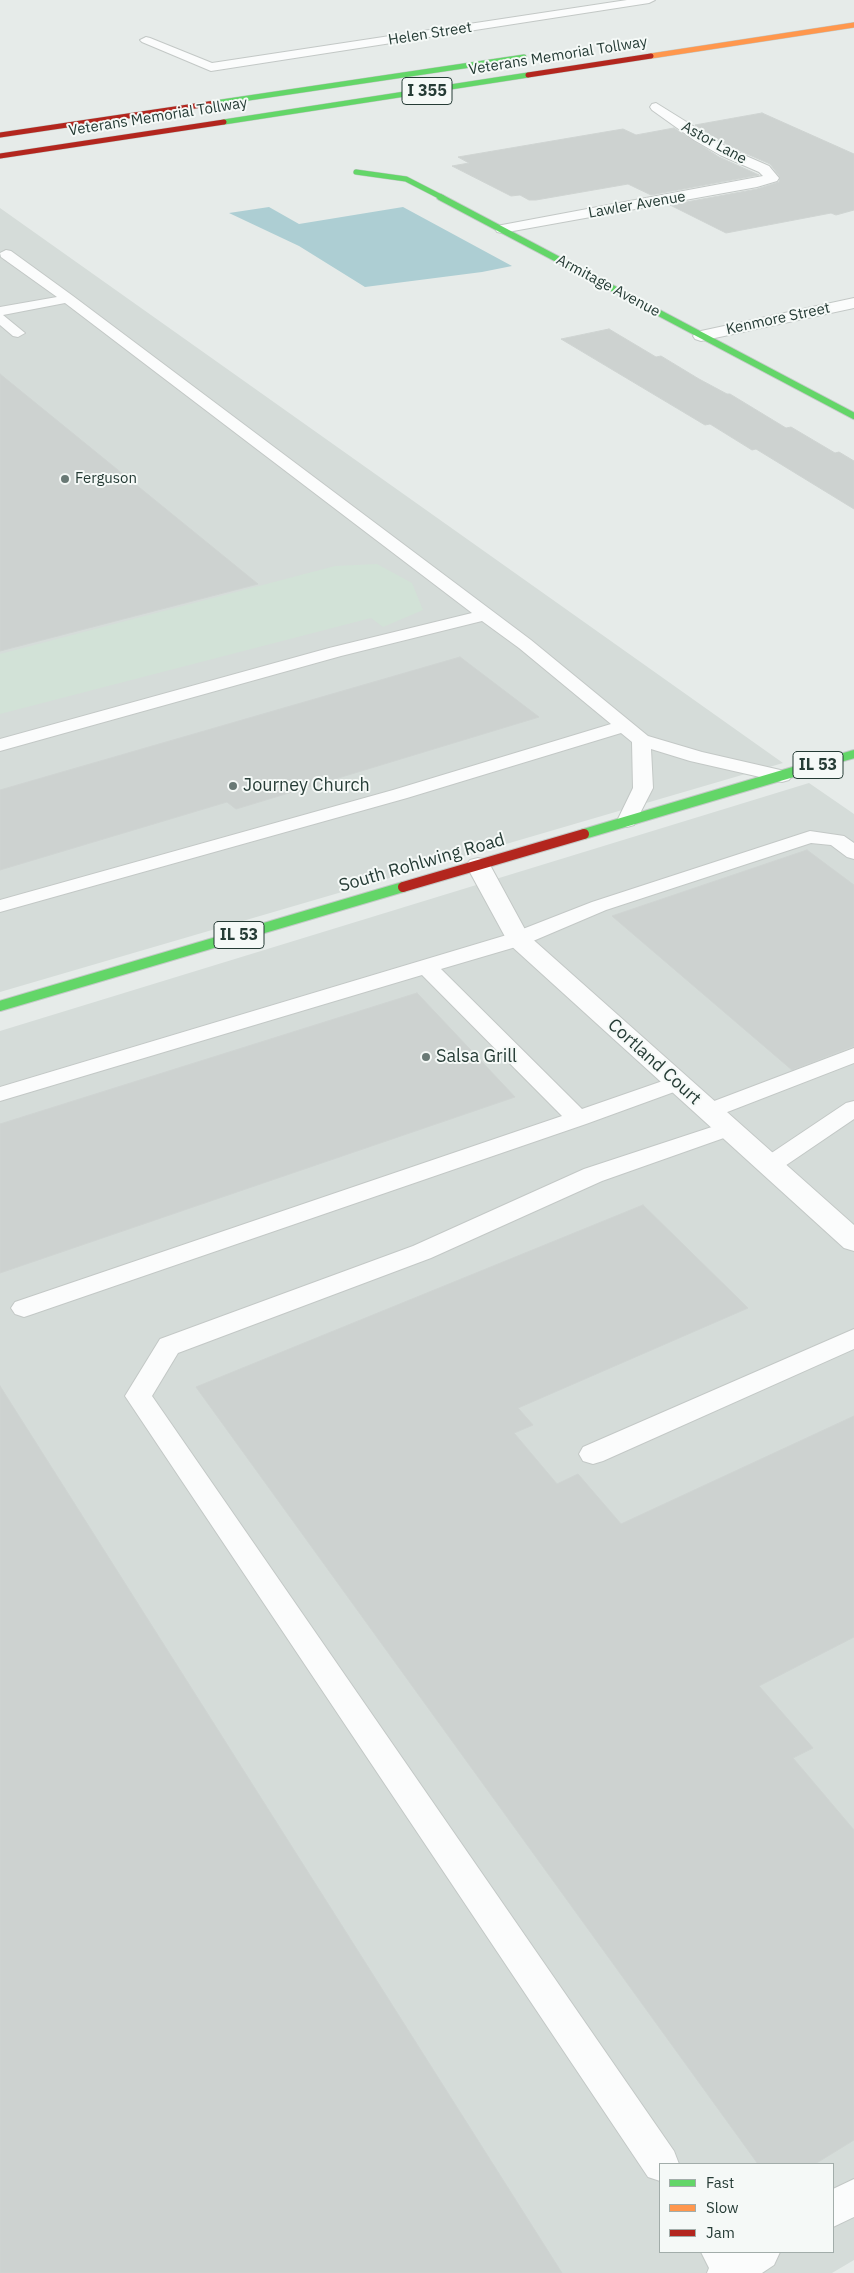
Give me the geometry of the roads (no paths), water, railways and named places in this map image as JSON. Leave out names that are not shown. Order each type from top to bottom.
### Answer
[{"type":"main road","name":"Veterans Memorial Tollway","points":[[0,156],[854,25]]},
{"type":"main road","name":"Veterans Memorial Tollway","points":[[0,135],[540,54]]},
{"type":"main road","name":"Armitage Avenue","points":[[356,172],[406,179],[854,416]]},
{"type":"main road","name":"South Rohlwing Road","points":[[0,1006],[854,754]]},
{"type":"street","name":"Helen Street","points":[[146,40],[211,68],[650,0]]},
{"type":"street","name":"Astor Lane","points":[[656,107],[699,138],[764,169],[772,178]]},
{"type":"street","name":"Lawler Avenue","points":[[502,229],[757,183],[772,178]]},
{"type":"street","name":"Kenmore Street","points":[[701,336],[854,302]]},
{"type":"street","name":"Cortland Court","points":[[478,865],[518,939],[854,1241]]},
{"type":"lane","points":[[7,262],[23,267],[68,299],[525,644],[641,740],[697,757],[782,776]]},
{"type":"lane","points":[[0,311],[68,299]]},
{"type":"lane","points":[[0,318],[18,333]]},
{"type":"lane","points":[[0,745],[335,652],[485,615]]},
{"type":"lane","points":[[0,906],[400,794],[624,726]]},
{"type":"lane","points":[[627,821],[642,788],[641,740]]},
{"type":"lane","points":[[0,1094],[518,939],[600,906],[810,837],[837,840],[854,853]]},
{"type":"lane","points":[[426,966],[578,1119]]},
{"type":"lane","points":[[709,1111],[854,1056]]},
{"type":"lane","points":[[24,1308],[578,1119],[677,1083]]},
{"type":"lane","points":[[770,1165],[854,1108]]},
{"type":"lane","points":[[659,2163],[138,1396],[169,1346],[422,1252],[593,1175],[730,1128]]},
{"type":"lane","points":[[593,1454],[854,1338]]},
{"type":"lane","points":[[834,2208],[854,2197]]},
{"type":"water","points":[[269,207],[299,224],[403,207],[512,266],[482,272],[365,287],[299,246],[229,213]]},
{"type":"place","name":"Ferguson","points":[[65,479]]},
{"type":"place","name":"Journey Church","points":[[233,786]]},
{"type":"place","name":"Salsa Grill","points":[[426,1057]]}]
